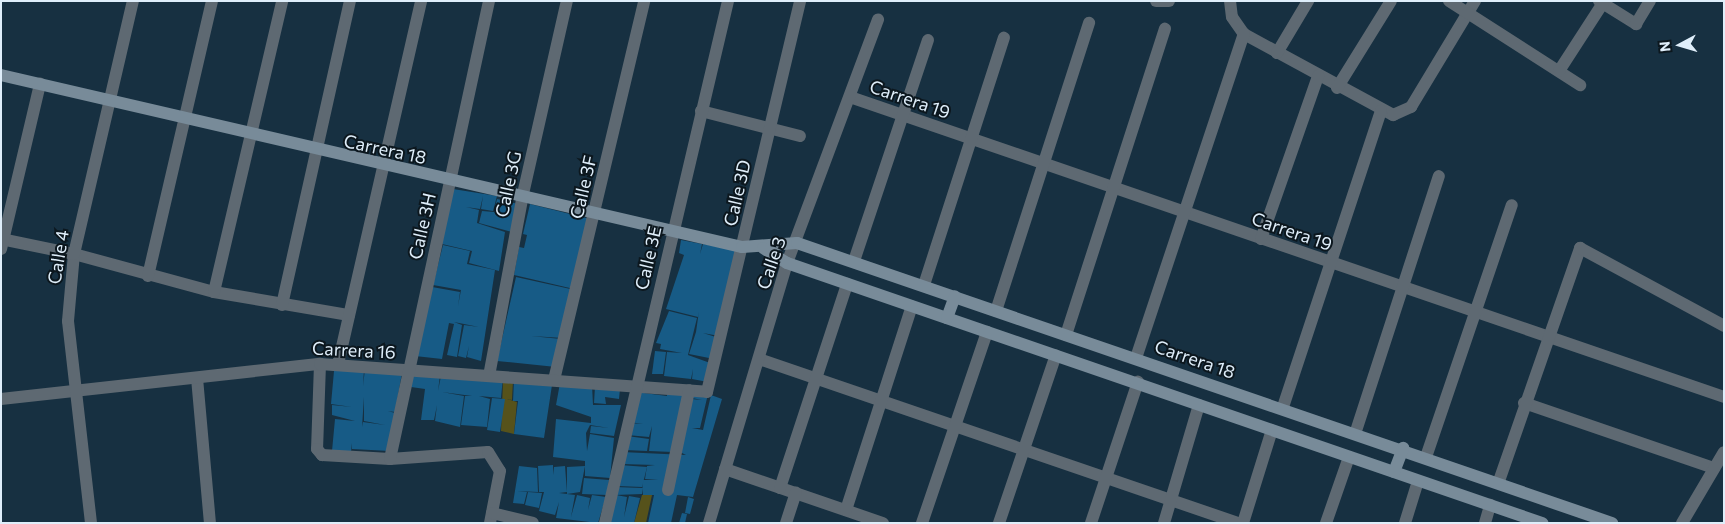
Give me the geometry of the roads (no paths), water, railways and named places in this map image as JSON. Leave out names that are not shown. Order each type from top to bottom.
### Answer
[{"type":"street","name":"Calle 4","points":[[91,523],[68,321],[74,254],[133,1]]},
{"type":"street","points":[[148,276],[212,1]]},
{"type":"street","points":[[214,292],[282,1]]},
{"type":"street","points":[[282,305],[350,1]]},
{"type":"street","points":[[338,364],[381,165],[422,1]]},
{"type":"street","name":"Calle 3H","points":[[390,459],[406,370],[490,1]]},
{"type":"street","name":"Calle 3G","points":[[490,376],[523,194],[567,1]]},
{"type":"street","name":"Calle 3F","points":[[554,380],[644,1]]},
{"type":"street","name":"Calle 3E","points":[[604,523],[728,1]]},
{"type":"street","name":"Calle 3D","points":[[707,392],[800,1]]},
{"type":"street","points":[[1230,1],[1232,17],[1244,34],[1337,88],[1381,111],[1404,113],[1475,1]]},
{"type":"street","points":[[1277,52],[1308,1]]},
{"type":"street","points":[[1337,88],[1391,1]]},
{"type":"street","points":[[1450,1],[1580,85]]},
{"type":"street","points":[[1559,71],[1601,2],[1636,24],[1650,1]]},
{"type":"street","name":"Calle 3","points":[[709,523],[787,263],[797,243],[878,19]]},
{"type":"street","points":[[996,311],[1089,23]]},
{"type":"street","points":[[1066,335],[1165,29]]},
{"type":"street","points":[[1136,358],[1183,211],[1244,34]]},
{"type":"street","points":[[924,285],[1004,38]]},
{"type":"street","points":[[854,261],[900,115],[928,40]]},
{"type":"street","name":"Carrera 18","points":[[1,75],[109,103],[317,152],[450,181],[523,194],[595,213],[742,247],[763,248],[797,243],[1403,448],[1612,523]]},
{"type":"street","points":[[1260,239],[1318,76]]},
{"type":"street","points":[[40,84],[2,242],[74,254],[148,276],[214,292],[348,315]]},
{"type":"street","name":"Carrera 19","points":[[850,97],[1114,185],[1260,239],[1548,333],[1724,397]]},
{"type":"street","points":[[1283,407],[1381,111]]},
{"type":"street","points":[[701,112],[800,136]]},
{"type":"street","points":[[1356,432],[1439,176]]},
{"type":"street","points":[[1426,457],[1478,311],[1512,205]]},
{"type":"street","name":"Carrera 18","points":[[763,248],[787,263],[1138,382],[1199,405],[1542,523]]},
{"type":"street","points":[[1498,481],[1548,333],[1580,248],[1724,326]]},
{"type":"street","points":[[780,488],[847,284]]},
{"type":"street","points":[[947,318],[955,296]]},
{"type":"street","points":[[846,510],[912,306]]},
{"type":"street","points":[[922,523],[953,425],[988,332]]},
{"type":"street","points":[[999,523],[1056,355]]},
{"type":"street","points":[[759,359],[1238,523]]},
{"type":"street","points":[[320,364],[317,449],[327,457],[390,459],[488,452],[500,471],[491,518],[533,523]]},
{"type":"street","name":"Carrera 16","points":[[1,399],[320,364],[707,392]]},
{"type":"street","points":[[197,378],[210,523]]},
{"type":"street","points":[[1091,523],[1138,382]]},
{"type":"street","points":[[668,490],[689,390]]},
{"type":"street","points":[[1524,403],[1714,468]]},
{"type":"street","points":[[1164,523],[1199,405]]},
{"type":"street","points":[[1243,523],[1272,430]]},
{"type":"street","points":[[1394,472],[1403,448]]},
{"type":"street","points":[[1682,523],[1724,452]]},
{"type":"street","points":[[1326,523],[1348,457]]},
{"type":"street","points":[[725,469],[846,510],[859,519],[883,523]]},
{"type":"street","points":[[1405,523],[1418,481]]},
{"type":"street","points":[[786,523],[796,493]]},
{"type":"street","points":[[1485,523],[1490,505]]}]
